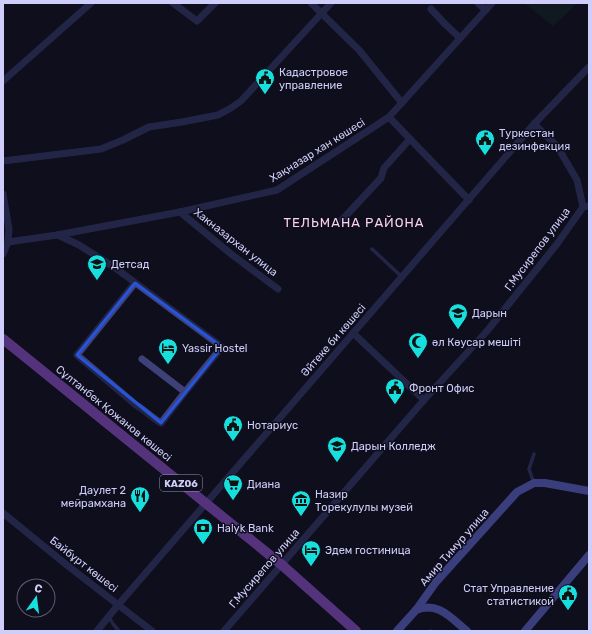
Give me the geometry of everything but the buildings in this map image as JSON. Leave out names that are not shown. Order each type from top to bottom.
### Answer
[{"type":"main road","name":"Сұлтанбек Қожанов көшесі","points":[[3,338],[282,565],[356,631]]},
{"type":"main road","points":[[534,483],[556,484],[589,492]]},
{"type":"main road","name":"Амир Тимур улица","points":[[397,631],[416,610],[436,582],[517,492],[534,483]]},
{"type":"main road","points":[[526,631],[589,555]]},
{"type":"main road","points":[[416,610],[424,607],[432,607],[441,610],[466,631]]},
{"type":"street","points":[[3,81],[91,3]]},
{"type":"street","points":[[173,3],[197,21],[215,3]]},
{"type":"street","points":[[311,3],[359,50],[402,103]]},
{"type":"street","points":[[3,161],[101,149],[149,127],[218,114],[231,108],[241,101],[331,3]]},
{"type":"street","points":[[478,3],[486,10]]},
{"type":"street","name":"Хақназар хан көшесі","points":[[8,242],[58,235],[180,212],[277,190],[389,117],[492,3]]},
{"type":"street","points":[[431,9],[460,38]]},
{"type":"street","name":"Әйтеке би көшесі","points":[[97,631],[534,124],[589,67]]},
{"type":"street","points":[[389,117],[469,200]]},
{"type":"street","name":"Г.Мусирепов улица","points":[[224,631],[424,400],[487,331],[586,207],[577,180],[557,146],[534,124]]},
{"type":"street","points":[[342,220],[381,178],[384,168],[410,139]]},
{"type":"street","points":[[3,194],[9,229],[8,242],[3,254]]},
{"type":"street","name":"Хакназархан улица","points":[[180,212],[231,254],[278,289]]},
{"type":"street","points":[[58,235],[91,252],[114,267],[164,302],[222,347],[161,423],[136,405],[77,355],[135,283]]},
{"type":"street","points":[[353,333],[424,400]]},
{"type":"street","points":[[142,359],[185,392]]},
{"type":"street","name":"Байбұрт көшесі","points":[[3,513],[152,631]]},
{"type":"lane","points":[[372,249],[402,277]]},
{"type":"lane","points":[[534,454],[529,469],[534,483]]},
{"type":"lane","points":[[109,617],[119,631]]},
{"type":"highlighted area","points":[[135,283],[222,347],[161,423],[77,355]]},
{"type":"green space","points":[[524,3],[578,3],[553,26]]},
{"type":"place","name":"Кадастровое управление","points":[[265,95]]},
{"type":"place","name":"Туркестан дезинфекция","points":[[485,156]]},
{"type":"place","name":"Детсад","points":[[97,281]]},
{"type":"place","name":"Дарын","points":[[458,330]]},
{"type":"place","name":"әл Кәусар мешіті","points":[[418,359]]},
{"type":"place","name":"Yassir Hostel","points":[[168,365]]},
{"type":"place","name":"Фронт Офис","points":[[395,405]]},
{"type":"place","name":"Нотариус","points":[[233,442]]},
{"type":"place","name":"Дарын Колледж","points":[[337,463]]},
{"type":"place","name":"Диана","points":[[233,501]]},
{"type":"place","name":"Даулет 2 мейрамхана","points":[[140,513]]},
{"type":"place","name":"Назир Торекулулы музей","points":[[301,517]]},
{"type":"place","name":"Halyk Bank","points":[[203,545]]},
{"type":"place","name":"Эдем гостиница","points":[[311,567]]},
{"type":"place","name":"Стат Управление статистикой","points":[[568,611]]},
{"type":"district","name":"ТЕЛЬМАНА РАЙОНА","points":[[354,222]]}]
